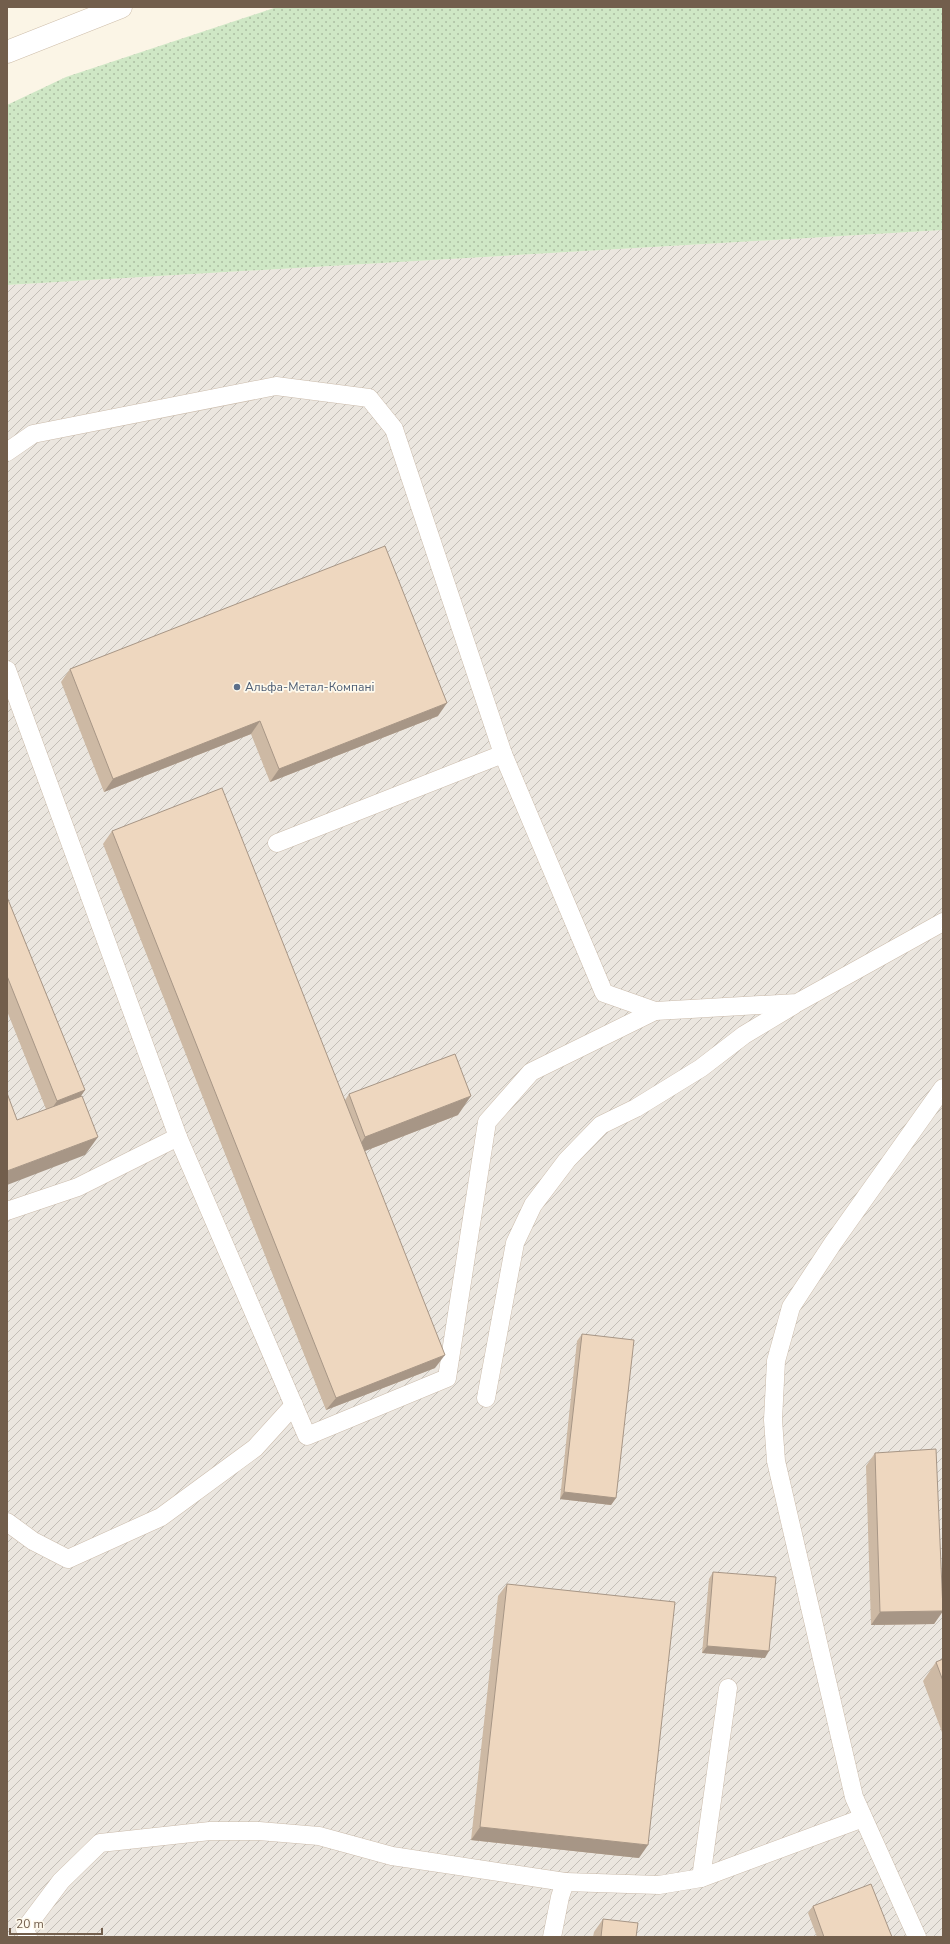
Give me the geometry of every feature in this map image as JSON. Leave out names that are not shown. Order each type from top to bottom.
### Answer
[{"type":"main road","points":[[7,52],[121,7]]},
{"type":"lane","points":[[7,452],[33,434],[276,386],[368,398],[394,429],[503,754],[604,993],[655,1011],[796,1003]]},
{"type":"lane","points":[[7,670],[178,1137],[307,1436],[447,1378],[487,1122],[531,1072],[655,1011]]},
{"type":"lane","points":[[277,843],[503,754]]},
{"type":"lane","points":[[486,1398],[515,1243],[533,1205],[567,1160],[601,1125],[636,1108],[688,1076],[744,1035],[796,1003],[943,922]]},
{"type":"lane","points":[[917,1937],[854,1797],[776,1461],[773,1420],[776,1361],[792,1307],[833,1243],[943,1088]]},
{"type":"lane","points":[[7,1211],[78,1187],[178,1137]]},
{"type":"lane","points":[[7,1522],[33,1541],[68,1559],[161,1517],[255,1448],[294,1405]]},
{"type":"lane","points":[[701,1878],[728,1688]]},
{"type":"lane","points":[[28,1937],[25,1929],[61,1881],[100,1843],[210,1831],[259,1831],[319,1836],[392,1856],[565,1882],[659,1885],[701,1878],[863,1818]]},
{"type":"lane","points":[[552,1937],[560,1897],[565,1882]]},
{"type":"shaded area","points":[[943,230],[943,1937],[7,1937],[7,285]]},
{"type":"green space","points":[[277,7],[943,7],[943,230],[7,285],[7,105],[66,77]]},
{"type":"building","points":[[385,546],[447,703],[279,769],[260,721],[113,779],[70,669]]},
{"type":"building","points":[[222,788],[445,1355],[336,1398],[112,831]]},
{"type":"building","points":[[7,897],[85,1090],[57,1101],[7,976]]},
{"type":"building","points":[[455,1054],[471,1096],[365,1137],[349,1094]]},
{"type":"building","points":[[7,1093],[17,1120],[82,1096],[98,1137],[7,1171]]},
{"type":"building","points":[[582,1334],[634,1340],[616,1498],[564,1492]]},
{"type":"building","points":[[936,1449],[943,1611],[880,1612],[875,1453]]},
{"type":"building","points":[[713,1572],[776,1577],[769,1651],[707,1646]]},
{"type":"building","points":[[507,1584],[675,1602],[648,1845],[480,1827]]},
{"type":"building","points":[[943,1659],[943,1681],[936,1662]]},
{"type":"building","points":[[871,1884],[892,1937],[824,1937],[813,1906]]},
{"type":"building","points":[[603,1919],[638,1923],[636,1937],[601,1937]]},
{"type":"place","name":"Альфа-Метал-Компані","points":[[237,687]]}]
